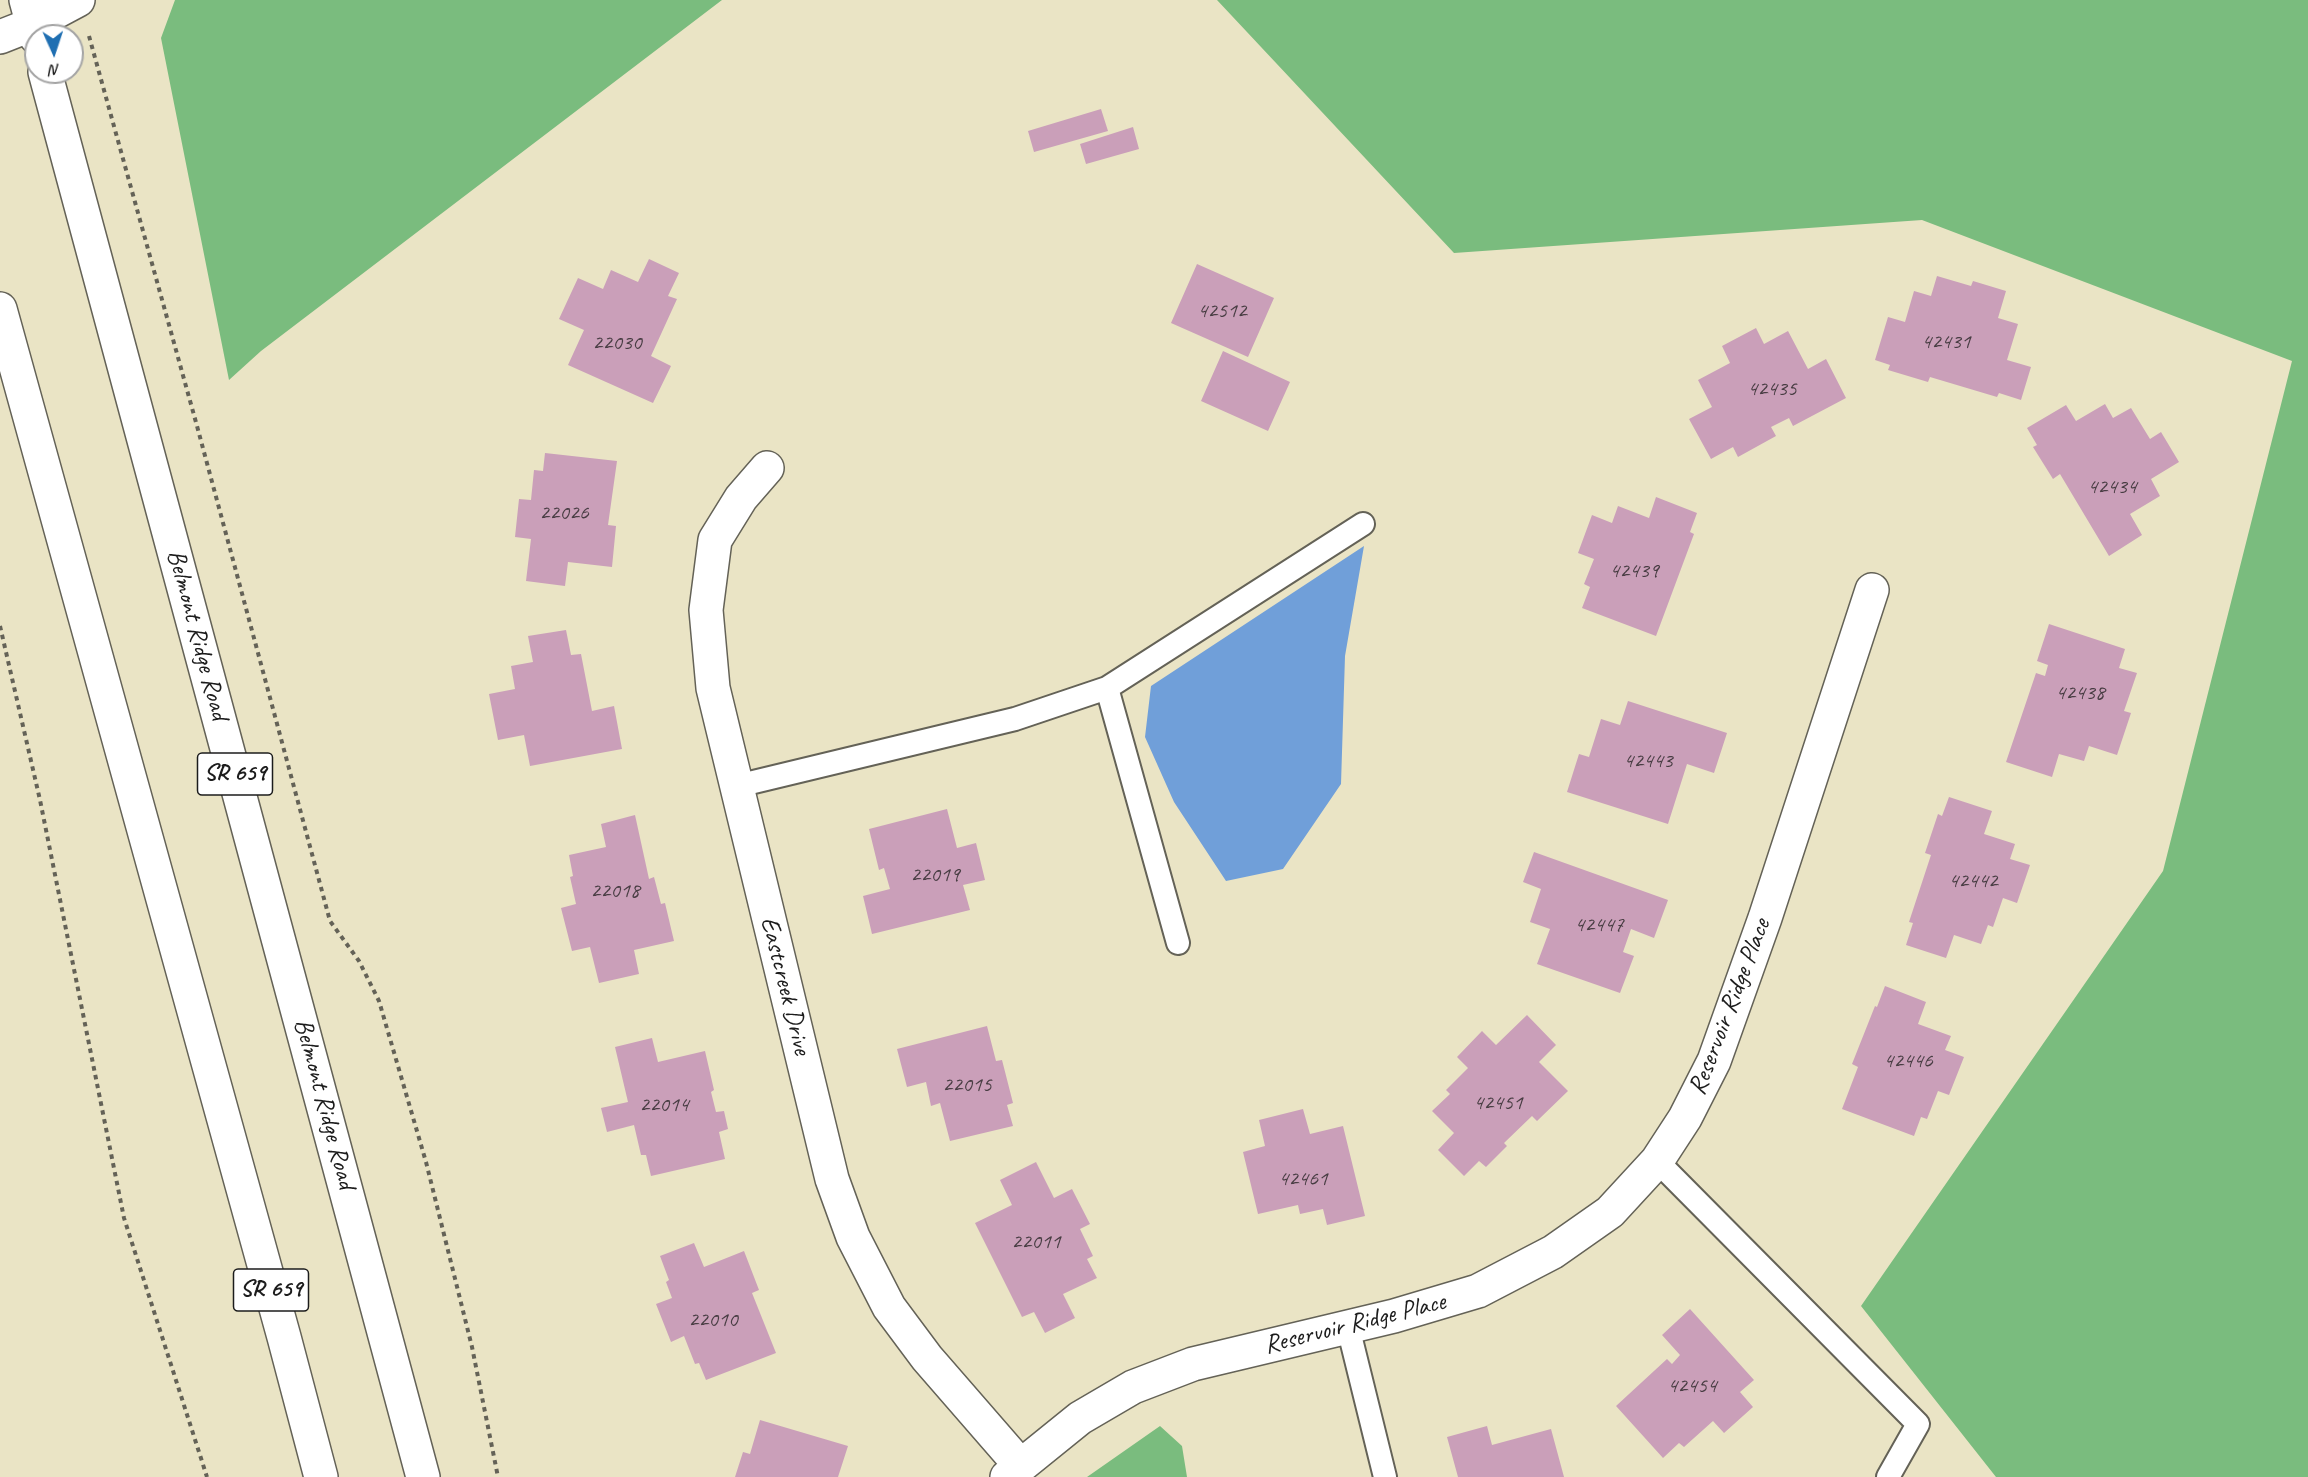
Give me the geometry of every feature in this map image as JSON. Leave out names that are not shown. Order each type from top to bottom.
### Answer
[{"type":"main road","points":[[0,37],[31,20],[82,14]]},
{"type":"main road","name":"Belmont Ridge Road","points":[[48,84],[423,1477]]},
{"type":"main road","name":"SR 659","points":[[0,309],[321,1477]]},
{"type":"main road","name":"Eastcreek Drive","points":[[767,468],[741,498],[715,540],[706,610],[713,688],[832,1179],[853,1237],[889,1307],[1013,1471]]},
{"type":"main road","name":"Reservoir Ridge Place","points":[[1013,1471],[1080,1418],[1133,1387],[1193,1364],[1348,1327],[1478,1291],[1553,1252],[1610,1212],[1657,1161],[1685,1118],[1714,1061],[1766,918],[1872,590]]},
{"type":"lane","points":[[737,786],[1015,719],[1107,688],[1363,524]]},
{"type":"lane","points":[[1107,688],[1178,943]]},
{"type":"lane","points":[[1657,1161],[1918,1424],[1888,1477]]},
{"type":"lane","points":[[1348,1327],[1385,1477]]},
{"type":"path","points":[[82,14],[200,437],[330,921],[359,961],[379,1001],[426,1162],[472,1347],[498,1477]]},
{"type":"path","points":[[0,626],[40,800],[124,1218],[207,1477]]},
{"type":"green space","points":[[175,0],[722,0],[261,351],[229,380],[161,38]]},
{"type":"green space","points":[[1217,0],[2308,0],[2308,1477],[1996,1477],[1861,1306],[2163,871],[2292,361],[1922,220],[1454,253]]},
{"type":"green space","points":[[1160,1426],[1182,1446],[1187,1477],[1087,1477]]},
{"type":"water","points":[[1364,546],[1345,656],[1341,784],[1283,869],[1226,881],[1174,802],[1145,737],[1151,686]]},
{"type":"building","points":[[1101,109],[1108,131],[1034,152],[1028,131]]},
{"type":"building","points":[[1133,127],[1139,149],[1086,164],[1080,144]]},
{"type":"building","points":[[649,259],[679,273],[668,296],[677,299],[651,356],[671,366],[653,403],[568,365],[584,330],[559,319],[578,278],[603,289],[611,270],[638,282]]},
{"type":"building","points":[[1197,264],[1274,298],[1248,357],[1171,323]]},
{"type":"building","points":[[1937,276],[1971,286],[1973,281],[2006,291],[1998,318],[2018,324],[2007,360],[2031,367],[2021,400],[1999,393],[1997,397],[1930,377],[1928,382],[1888,370],[1890,365],[1875,360],[1888,317],[1905,322],[1914,291],[1931,296]]},
{"type":"building","points":[[1756,328],[1764,344],[1788,331],[1808,369],[1826,359],[1846,398],[1793,426],[1789,418],[1771,427],[1776,436],[1738,457],[1733,447],[1711,459],[1689,419],[1712,407],[1698,380],[1730,363],[1722,346]]},
{"type":"building","points":[[1223,351],[1290,382],[1268,431],[1201,401]]},
{"type":"building","points":[[2105,404],[2113,418],[2131,408],[2150,439],[2161,432],[2179,462],[2151,479],[2160,496],[2130,514],[2142,535],[2109,556],[2060,474],[2053,479],[2033,447],[2037,445],[2027,428],[2066,405],[2076,421]]},
{"type":"building","points":[[545,453],[617,461],[608,525],[616,526],[612,567],[568,562],[565,586],[526,581],[531,539],[515,537],[519,499],[531,500],[534,470],[543,471]]},
{"type":"building","points":[[1656,497],[1697,513],[1690,532],[1694,534],[1656,636],[1582,608],[1590,587],[1584,584],[1594,559],[1578,553],[1592,515],[1612,523],[1618,506],[1649,518]]},
{"type":"building","points":[[2049,624],[2125,649],[2119,668],[2137,673],[2124,711],[2131,713],[2117,755],[2089,746],[2084,761],[2059,754],[2052,777],[2006,762],[2036,673],[2045,676],[2048,665],[2037,661]]},
{"type":"building","points":[[566,630],[571,655],[581,654],[592,711],[614,706],[622,749],[530,766],[524,735],[498,740],[489,694],[515,689],[511,666],[533,662],[528,636]]},
{"type":"building","points":[[1628,701],[1727,733],[1714,773],[1687,764],[1668,824],[1567,792],[1579,754],[1589,757],[1601,719],[1620,725]]},
{"type":"building","points":[[1949,797],[1992,811],[1984,834],[2015,844],[2010,859],[2030,865],[2017,903],[2003,898],[1993,927],[1988,925],[1981,944],[1954,935],[1946,958],[1906,945],[1913,923],[1909,922],[1931,855],[1925,853],[1938,814],[1942,816]]},
{"type":"building","points":[[947,809],[957,848],[976,843],[985,880],[963,885],[970,910],[872,934],[863,896],[890,889],[884,868],[879,870],[869,829]]},
{"type":"building","points":[[635,815],[649,879],[654,877],[661,904],[665,903],[674,941],[634,950],[639,974],[599,983],[590,947],[572,951],[561,908],[576,904],[570,877],[573,876],[569,855],[606,847],[601,824]]},
{"type":"building","points":[[1534,852],[1668,900],[1654,938],[1631,929],[1623,952],[1634,956],[1620,993],[1537,964],[1550,929],[1530,922],[1541,889],[1523,882]]},
{"type":"building","points":[[1885,986],[1926,1002],[1918,1024],[1951,1036],[1945,1050],[1964,1057],[1949,1095],[1938,1091],[1927,1119],[1921,1117],[1914,1136],[1842,1109],[1858,1067],[1852,1064]]},
{"type":"building","points":[[1527,1015],[1556,1045],[1539,1062],[1568,1091],[1537,1121],[1532,1116],[1504,1143],[1507,1146],[1486,1167],[1479,1161],[1464,1176],[1438,1150],[1454,1133],[1432,1111],[1450,1094],[1446,1090],[1468,1068],[1457,1057],[1482,1031],[1496,1045]]},
{"type":"building","points":[[987,1026],[996,1061],[1002,1060],[1013,1103],[1007,1105],[1013,1126],[950,1141],[940,1103],[931,1106],[926,1082],[907,1087],[897,1049]]},
{"type":"building","points":[[652,1038],[658,1062],[705,1051],[714,1090],[711,1092],[716,1112],[724,1111],[728,1129],[719,1132],[725,1159],[651,1176],[646,1155],[641,1155],[634,1125],[607,1132],[601,1108],[628,1102],[615,1047]]},
{"type":"building","points":[[1303,1109],[1310,1134],[1343,1126],[1365,1216],[1327,1225],[1323,1209],[1300,1214],[1298,1205],[1258,1214],[1243,1152],[1265,1146],[1259,1120]]},
{"type":"building","points":[[1036,1162],[1054,1198],[1072,1189],[1090,1224],[1080,1229],[1093,1256],[1087,1259],[1097,1278],[1063,1294],[1075,1318],[1045,1333],[1034,1312],[1022,1317],[975,1223],[1012,1205],[1000,1180]]},
{"type":"building","points":[[694,1243],[704,1267],[744,1251],[759,1290],[752,1293],[776,1353],[706,1380],[699,1363],[695,1364],[684,1336],[671,1342],[656,1304],[672,1298],[666,1282],[669,1280],[660,1256]]},
{"type":"building","points":[[1690,1309],[1754,1380],[1740,1392],[1753,1407],[1724,1433],[1713,1421],[1684,1447],[1679,1443],[1663,1458],[1616,1406],[1667,1359],[1672,1364],[1680,1355],[1662,1335]]},
{"type":"building","points":[[760,1420],[848,1446],[838,1477],[735,1477],[743,1452],[750,1454]]},
{"type":"building","points":[[1487,1426],[1492,1445],[1551,1429],[1564,1477],[1458,1477],[1447,1437]]}]
